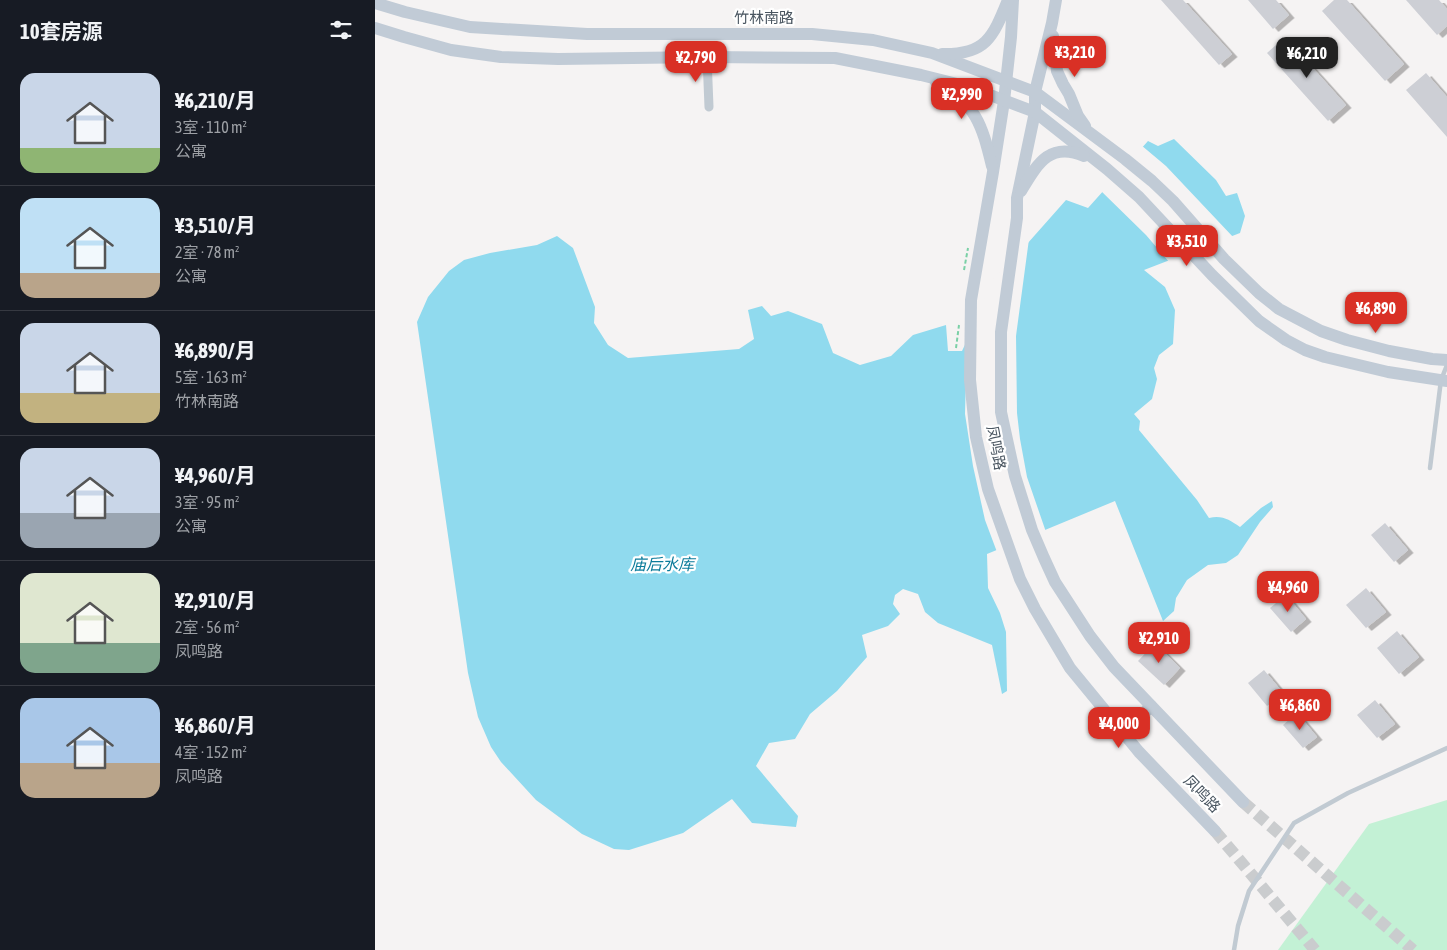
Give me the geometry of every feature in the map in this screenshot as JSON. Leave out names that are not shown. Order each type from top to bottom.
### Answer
[{"type":"street","points":[[932,54],[954,54],[974,50],[983,44],[991,36],[1008,0]]},
{"type":"street","name":"凤鸣路","points":[[1013,0],[1007,81],[986,218],[971,300],[970,380],[977,437],[988,489],[1017,570],[1035,609],[1070,668],[1139,752],[1215,831]]},
{"type":"street","name":"凤鸣路","points":[[1056,0],[1035,92],[1035,112],[1017,198],[1017,218],[1001,332],[1001,412],[1015,476],[1032,530],[1055,582],[1090,636],[1108,659],[1151,706],[1243,802]]},
{"type":"street","name":"竹林南路","points":[[375,3],[470,27],[587,34],[812,34],[873,40],[932,54],[1035,92],[1125,159],[1152,182],[1173,201],[1224,259],[1259,293],[1279,309],[1321,331],[1347,340],[1389,351],[1447,360]]},
{"type":"street","points":[[1052,23],[1057,71],[1078,116],[1093,136]]},
{"type":"street","points":[[375,28],[451,50],[501,57],[558,59],[835,58],[921,74],[969,87],[1035,112],[1107,169],[1139,197],[1259,321],[1286,340],[1305,350],[1325,357],[1388,372],[1444,380]]},
{"type":"street","points":[[707,57],[709,107]]},
{"type":"street","points":[[921,74],[944,86],[960,98],[976,117],[983,132],[993,172]]},
{"type":"street","points":[[1017,198],[1036,168],[1048,155],[1067,150],[1095,160]]},
{"type":"street","points":[[1124,733],[1151,706]]},
{"type":"lane","points":[[1430,468],[1447,365]]},
{"type":"lane","points":[[1234,950],[1238,926],[1249,891],[1294,823],[1348,793],[1447,748]]},
{"type":"path","points":[[964,270],[969,242]]},
{"type":"path","points":[[956,348],[959,319]]},
{"type":"green space","points":[[1447,800],[1447,950],[1278,950],[1369,824]]},
{"type":"water","name":"庙后水库","points":[[1174,139],[1216,180],[1226,196],[1237,193],[1245,216],[1240,233],[1144,270],[1165,287],[1175,310],[1173,344],[1159,355],[1154,368],[1157,379],[1152,399],[1134,414],[1140,421],[1139,430],[1197,500],[1209,518],[1229,520],[1240,527],[1261,508],[1272,501],[1273,507],[1260,522],[1238,555],[1226,563],[1208,565],[1187,580],[1176,598],[1174,611],[1163,621],[1115,501],[987,554],[988,588],[1000,613],[1006,632],[1007,691],[1002,694],[992,645],[938,623],[925,612],[918,594],[903,589],[895,595],[893,604],[900,614],[888,626],[862,635],[867,657],[837,691],[810,714],[795,739],[769,743],[756,766],[798,816],[796,827],[752,823],[732,799],[683,833],[629,850],[614,849],[582,834],[536,800],[501,762],[491,747],[478,717],[468,673],[417,322],[428,297],[449,271],[464,260],[490,253],[537,245],[557,236],[573,248],[595,307],[594,323],[608,345],[628,358],[739,349],[754,339],[748,310],[762,306],[771,316],[788,311],[822,324],[833,353],[860,365],[891,356],[913,335],[946,325],[948,351],[962,351],[996,279],[1066,200],[1088,208],[1148,141],[1158,146]]},
{"type":"pier","points":[[1141,145],[1166,166],[1234,238],[1170,263],[1146,235],[1100,190]]},
{"type":"pier","points":[[1029,239],[1016,336],[1017,413],[1027,477],[1046,532],[997,552],[985,520],[973,466],[965,414],[967,336],[994,278]]},
{"type":"building","points":[[1161,0],[1183,0],[1232,54],[1219,65]]},
{"type":"building","points":[[1248,0],[1276,0],[1289,15],[1273,29]]},
{"type":"building","points":[[1334,0],[1347,0],[1404,64],[1385,81],[1322,11]]},
{"type":"building","points":[[1406,0],[1439,0],[1447,9],[1447,26],[1437,35]]},
{"type":"building","points":[[1285,37],[1346,105],[1328,121],[1267,53]]},
{"type":"building","points":[[1426,73],[1447,97],[1447,137],[1406,90]]},
{"type":"building","points":[[1385,523],[1408,550],[1394,562],[1371,535]]},
{"type":"building","points":[[1366,588],[1386,612],[1366,628],[1346,605]]},
{"type":"building","points":[[1286,595],[1306,619],[1291,632],[1270,608]]},
{"type":"building","points":[[1397,631],[1419,657],[1399,674],[1377,648]]},
{"type":"building","points":[[1155,643],[1180,668],[1164,685],[1138,661]]},
{"type":"building","points":[[1264,670],[1283,693],[1267,706],[1248,683]]},
{"type":"building","points":[[1375,700],[1395,724],[1377,738],[1357,715]]},
{"type":"building","points":[[1297,713],[1317,737],[1303,748],[1283,725]]},
{"type":"tunnel","points":[[1243,802],[1413,950]]},
{"type":"tunnel","points":[[1215,831],[1315,950]]}]
